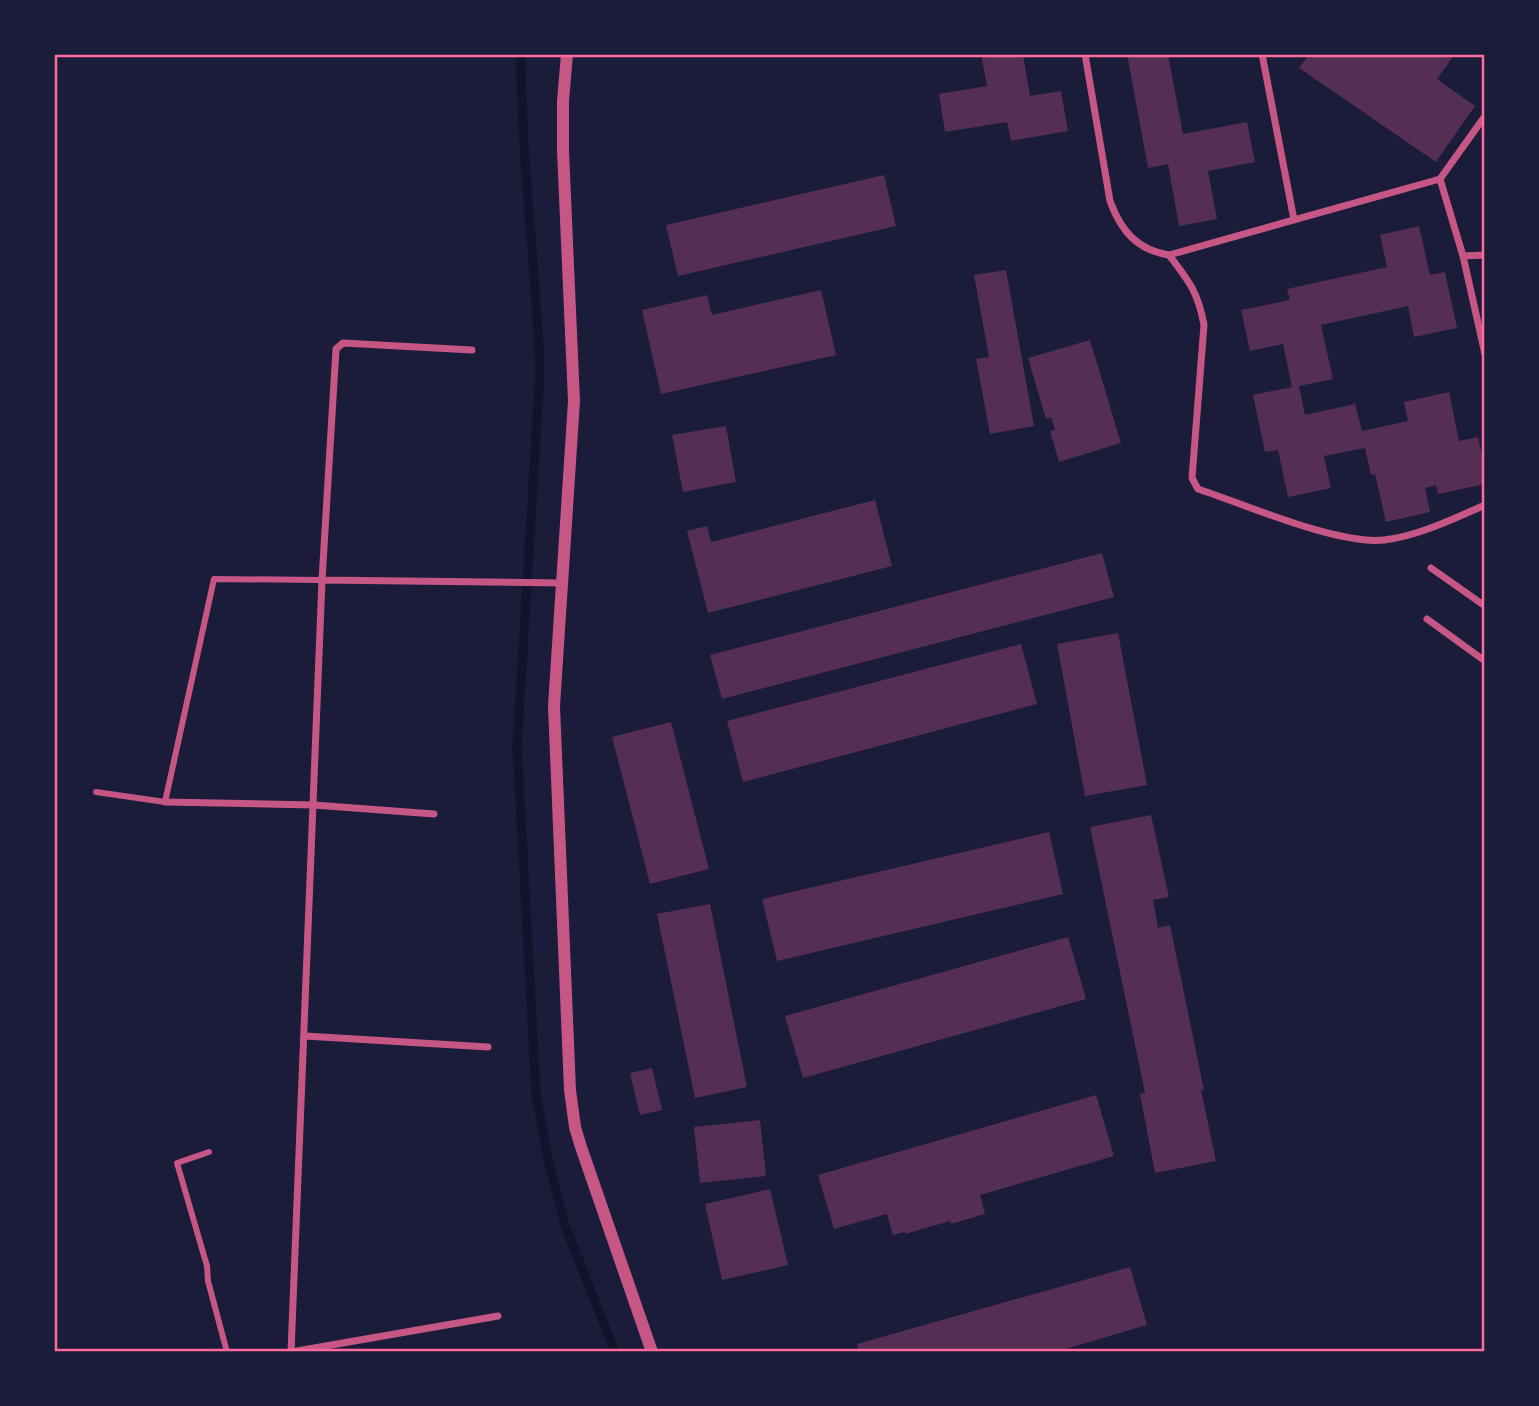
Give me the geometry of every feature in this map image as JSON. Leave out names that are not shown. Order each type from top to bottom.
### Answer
[{"type":"street","points":[[567,54],[563,151],[574,401],[554,706],[554,748],[572,1107],[587,1167],[652,1352]]},
{"type":"street","points":[[1085,54],[1110,201],[1116,218],[1144,247],[1169,255],[1440,179],[1485,116]]},
{"type":"street","points":[[1262,54],[1294,220]]},
{"type":"street","points":[[1440,179],[1462,256],[1485,354]]},
{"type":"street","points":[[1169,255],[1190,279],[1201,306],[1204,325],[1192,478],[1198,489],[1324,532],[1357,539],[1382,540],[1445,522],[1485,505]]},
{"type":"street","points":[[1462,256],[1485,255]]},
{"type":"street","points":[[472,350],[343,343],[336,349],[322,580],[291,1352],[498,1316]]},
{"type":"street","points":[[1431,568],[1485,606]]},
{"type":"street","points":[[165,802],[214,579],[563,583]]},
{"type":"street","points":[[1427,619],[1485,661]]},
{"type":"street","points":[[96,792],[165,802],[314,805],[434,814]]},
{"type":"street","points":[[305,1036],[488,1046]]},
{"type":"street","points":[[209,1152],[177,1163],[207,1266],[208,1281],[227,1352]]},
{"type":"building","points":[[981,54],[1023,54],[1030,96],[1061,91],[1068,131],[1011,141],[1007,122],[945,132],[939,94],[987,86]]},
{"type":"building","points":[[1127,54],[1168,54],[1183,134],[1247,122],[1255,162],[1208,171],[1217,219],[1179,226],[1168,164],[1148,168]]},
{"type":"building","points":[[1309,54],[1455,54],[1437,79],[1475,106],[1436,162],[1299,68]]},
{"type":"building","points":[[884,175],[896,226],[678,276],[666,225]]},
{"type":"building","points":[[1419,226],[1430,275],[1445,272],[1457,328],[1414,337],[1408,306],[1321,325],[1333,379],[1299,386],[1305,415],[1355,404],[1362,431],[1408,421],[1404,402],[1449,392],[1459,441],[1478,437],[1485,469],[1485,484],[1438,494],[1436,485],[1425,488],[1430,512],[1386,522],[1375,474],[1371,475],[1365,448],[1324,456],[1331,488],[1288,497],[1278,450],[1265,452],[1253,395],[1292,387],[1283,344],[1250,351],[1241,310],[1290,300],[1287,289],[1387,267],[1380,235]]},
{"type":"building","points":[[1006,270],[1034,426],[990,434],[976,359],[989,357],[974,275]]},
{"type":"building","points":[[821,290],[836,355],[661,394],[642,310],[707,295],[712,315]]},
{"type":"building","points":[[1090,340],[1121,443],[1059,462],[1050,431],[1055,430],[1051,417],[1046,419],[1028,358]]},
{"type":"building","points":[[726,426],[736,482],[683,492],[672,435]]},
{"type":"building","points":[[875,500],[892,566],[708,613],[687,531],[707,526],[711,542]]},
{"type":"building","points":[[1102,553],[1114,597],[722,699],[710,655]]},
{"type":"building","points":[[1118,633],[1147,785],[1085,796],[1057,644]]},
{"type":"building","points":[[1021,644],[1037,704],[743,782],[727,721]]},
{"type":"building","points":[[671,722],[709,869],[650,884],[612,737]]},
{"type":"building","points":[[1151,815],[1169,897],[1153,900],[1158,928],[1170,925],[1216,1161],[1155,1173],[1140,1094],[1145,1093],[1090,827]]},
{"type":"building","points":[[1049,832],[1063,894],[777,961],[762,899]]},
{"type":"building","points":[[710,904],[747,1087],[695,1098],[657,914]]},
{"type":"building","points":[[1068,937],[1086,999],[803,1078],[785,1016]]},
{"type":"building","points":[[652,1068],[662,1110],[640,1115],[630,1073]]},
{"type":"building","points":[[1096,1095],[1114,1156],[980,1195],[985,1214],[951,1224],[950,1221],[893,1235],[887,1214],[834,1229],[818,1175]]},
{"type":"building","points":[[760,1120],[766,1176],[700,1183],[694,1127]]},
{"type":"building","points":[[770,1189],[788,1265],[722,1280],[705,1204]]},
{"type":"building","points":[[1130,1267],[1147,1325],[1055,1352],[859,1352],[857,1344]]},
{"type":"waterway","points":[[521,54],[523,134],[540,372],[517,746],[536,1093],[547,1155],[565,1225],[615,1352]]}]
